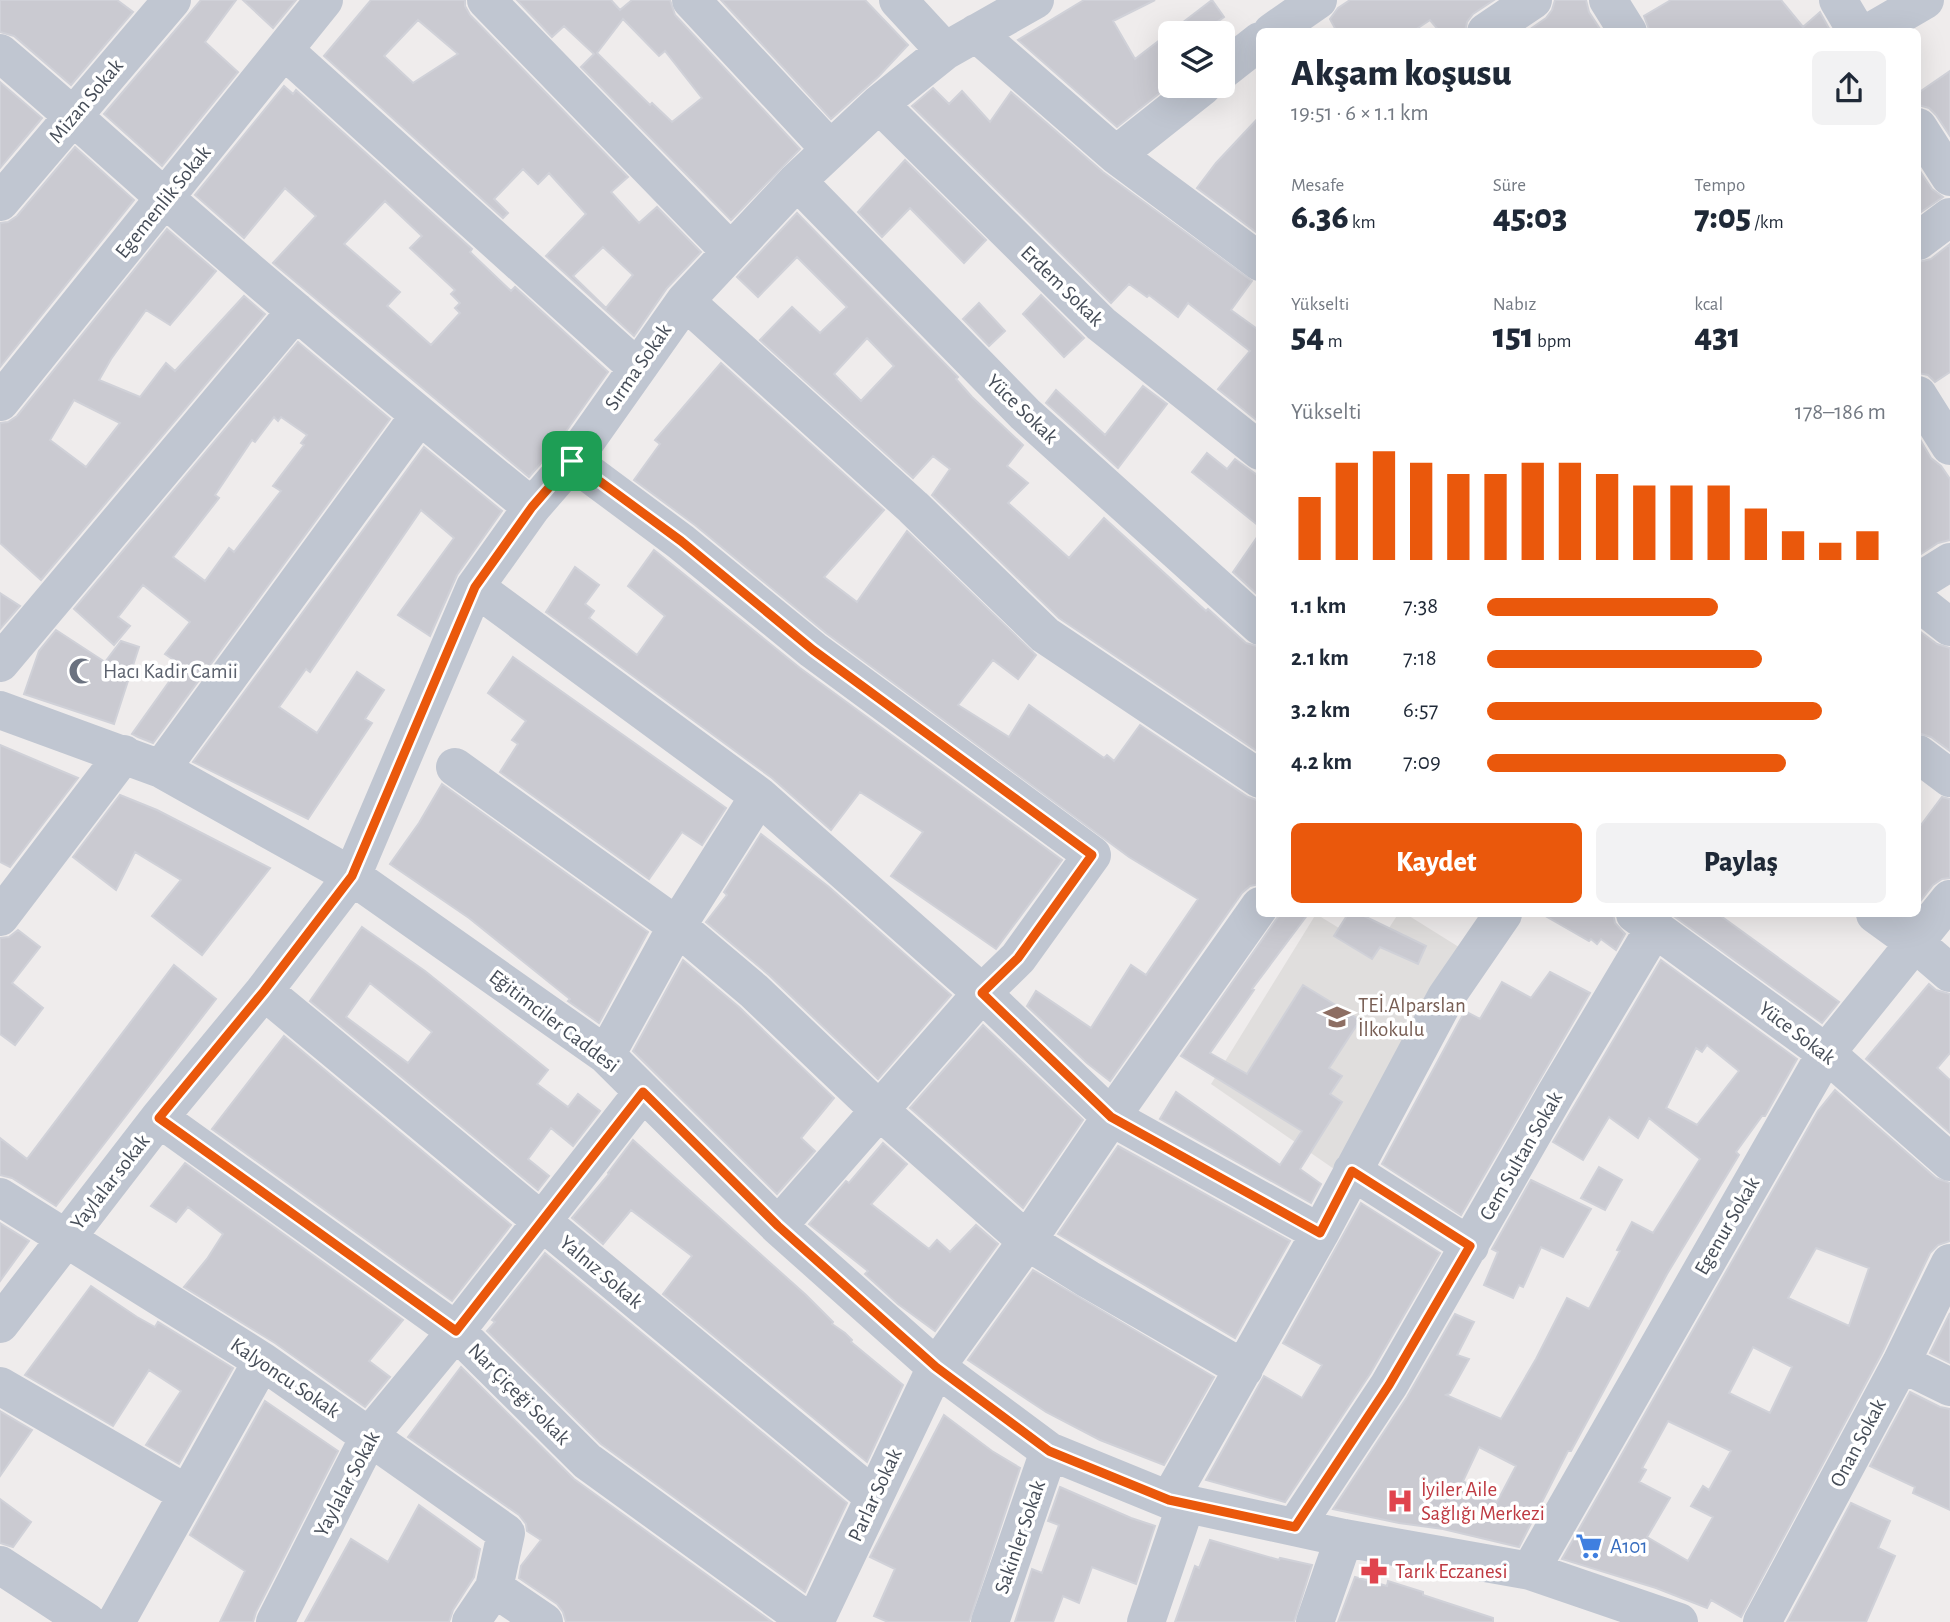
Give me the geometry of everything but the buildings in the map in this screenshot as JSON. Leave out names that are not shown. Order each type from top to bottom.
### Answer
[{"type":"street","name":"Egemenlik Sokak","points":[[0,402],[324,0]]},
{"type":"street","points":[[486,0],[730,251]]},
{"type":"street","points":[[691,0],[829,148]]},
{"type":"street","points":[[898,0],[961,42],[1256,259]]},
{"type":"street","name":"Sırma Sokak","points":[[352,876],[475,587],[532,507],[572,461],[685,301],[829,148],[879,104],[961,42],[1035,0]]},
{"type":"street","points":[[1272,26],[1318,0]]},
{"type":"street","points":[[1492,28],[1533,0]]},
{"type":"street","points":[[1838,0],[1855,28]]},
{"type":"street","points":[[1877,28],[1925,0]]},
{"type":"street","name":"Mizan Sokak","points":[[0,202],[170,1]]},
{"type":"street","points":[[1235,59],[1256,40]]},
{"type":"street","points":[[284,50],[637,368]]},
{"type":"street","points":[[0,53],[296,311],[532,507]]},
{"type":"street","points":[[1116,155],[1188,98]]},
{"type":"street","name":"Erdem Sokak","points":[[879,104],[1101,324],[1256,448]]},
{"type":"street","points":[[1921,132],[1950,177]]},
{"type":"street","name":"Yüce Sokak","points":[[797,181],[1025,414],[1256,622]]},
{"type":"street","points":[[1921,239],[1950,217]]},
{"type":"street","points":[[685,301],[913,507],[1045,635],[1256,776]]},
{"type":"street","points":[[0,663],[296,311]]},
{"type":"street","points":[[1931,398],[1950,446]]},
{"type":"street","points":[[161,769],[419,415]]},
{"type":"street","points":[[572,461],[681,541],[813,650],[1092,855],[1018,958],[982,993],[778,1226]]},
{"type":"street","points":[[1921,580],[1950,562]]},
{"type":"street","points":[[475,587],[759,796],[982,993],[1111,1117],[1320,1233]]},
{"type":"street","points":[[1921,603],[1950,627]]},
{"type":"street","name":"Eğitimciler Caddesi","points":[[0,710],[161,769],[352,876],[606,1055],[778,1226],[936,1367],[1049,1451],[1177,1502],[1344,1538],[1530,1571],[1679,1622]]},
{"type":"street","points":[[0,917],[124,754]]},
{"type":"street","points":[[1921,756],[1950,778]]},
{"type":"street","points":[[455,766],[677,926],[754,991],[880,1111],[1027,1241],[1244,1370]]},
{"type":"street","points":[[606,1055],[677,926],[759,796]]},
{"type":"street","name":"Yaylalar sokak","points":[[0,1324],[159,1118],[264,991],[352,876]]},
{"type":"street","name":"Egenur Sokak","points":[[1530,1571],[1826,1053],[1950,899]]},
{"type":"street","name":"Parlar Sokak","points":[[814,1622],[936,1367],[1256,912]]},
{"type":"street","points":[[1146,1622],[1177,1502],[1244,1370],[1446,997],[1501,917]]},
{"type":"street","points":[[1879,917],[1950,972]]},
{"type":"street","name":"Yüce Sokak","points":[[1645,920],[1826,1053],[1950,1162]]},
{"type":"street","name":"Cem Sultan Sokak","points":[[1295,1527],[1389,1385],[1470,1246],[1555,1095],[1645,920]]},
{"type":"street","name":"Yalnız Sokak","points":[[264,991],[874,1497]]},
{"type":"street","name":"Yaylalar Sokak","points":[[275,1622],[370,1435],[456,1331],[643,1092]]},
{"type":"street","name":"Nar Çiçeği Sokak","points":[[159,1118],[456,1331],[587,1461],[809,1622]]},
{"type":"street","points":[[1352,1171],[1470,1246]]},
{"type":"street","name":"Kalyoncu Sokak","points":[[0,1197],[262,1361],[506,1533],[494,1588]]},
{"type":"street","name":"Onan Sokak","points":[[1762,1622],[1901,1363],[1950,1263]]},
{"type":"street","points":[[116,1622],[262,1361]]},
{"type":"street","points":[[1901,1363],[1950,1387]]},
{"type":"street","points":[[0,1387],[187,1494]]},
{"type":"street","name":"Sakinler Sokak","points":[[990,1622],[1049,1451]]},
{"type":"street","points":[[1315,1622],[1344,1538]]},
{"type":"street","points":[[0,1565],[87,1622]]},
{"type":"street","points":[[471,1622],[494,1588],[544,1622]]},
{"type":"shaded area","name":"TEİ.Alparslan İlkokulu","points":[[1314,917],[1321,917],[1375,950],[1396,917],[1411,917],[1462,949],[1334,1169],[1211,1084]]},
{"type":"place","name":"Hacı Kadir Camii","points":[[82,671]]},
{"type":"place","name":"TEİ.Alparslan İlkokulu","points":[[1337,1017]]},
{"type":"place","name":"İyiler Aile Sağlığı Merkezi","points":[[1400,1501]]},
{"type":"place","name":"A101","points":[[1589,1546]]},
{"type":"place","name":"Tarık Eczanesi","points":[[1374,1571]]},
{"type":"route","points":[[572,461],[681,541],[813,650],[1092,855],[1018,958],[982,993],[1111,1117],[1320,1233],[1352,1171],[1470,1246],[1389,1385],[1295,1527],[1169,1500],[1049,1451],[936,1367],[778,1226],[643,1092],[456,1331],[159,1118],[264,991],[352,876],[475,587],[532,507],[572,461]]}]
